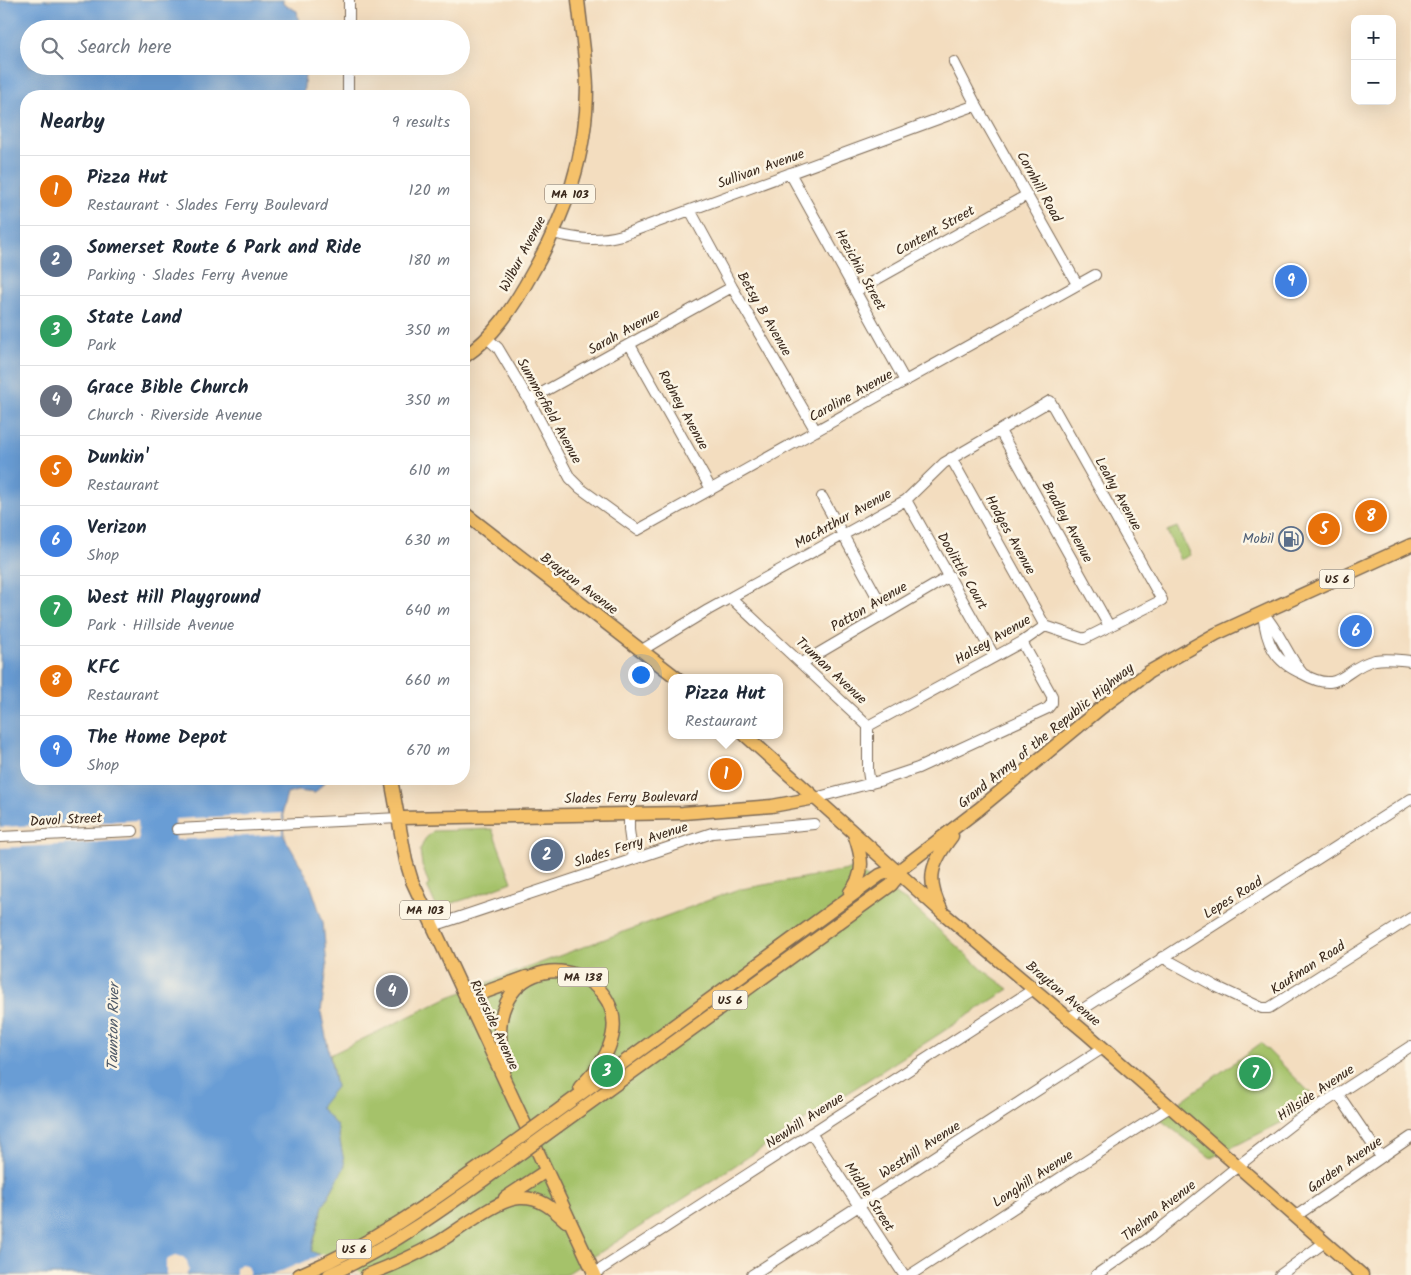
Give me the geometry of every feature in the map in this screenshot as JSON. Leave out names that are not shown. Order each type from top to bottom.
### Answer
[{"type":"main road","name":"Wilbur Avenue","points":[[470,351],[487,338],[507,314],[525,287],[552,233],[574,182],[585,121],[586,80],[578,0]]},
{"type":"main road","name":"Brayton Avenue","points":[[470,518],[672,674]]},
{"type":"main road","name":"Grand Army of the Republic Highway","points":[[897,872],[963,822],[1137,680],[1188,649],[1411,545]]},
{"type":"main road","name":"Brayton Avenue","points":[[749,739],[943,913],[1069,1018],[1362,1275]]},
{"type":"main road","name":"Riverside Avenue","points":[[391,785],[406,861],[412,881],[593,1274]]},
{"type":"main road","name":"Slades Ferry Boulevard","points":[[399,818],[723,811],[772,806],[815,798]]},
{"type":"main road","points":[[943,913],[933,892],[933,870],[940,853],[963,822]]},
{"type":"main road","points":[[837,906],[853,889],[861,871],[862,858],[853,832]]},
{"type":"main road","name":"US 6","points":[[330,1275],[368,1256],[556,1120],[891,885],[896,879],[897,872],[888,872],[880,875],[837,906],[556,1120]]},
{"type":"main road","name":"MA 138","points":[[505,1082],[501,1032],[503,1011],[509,998],[518,988],[540,973],[568,972],[589,981],[604,996],[610,1008],[613,1023],[611,1041],[592,1075],[556,1120]]},
{"type":"main road","points":[[466,999],[540,973]]},
{"type":"main road","points":[[481,1215],[546,1171]]},
{"type":"main road","name":"MA 138","points":[[368,1275],[427,1248],[511,1199],[531,1198],[547,1204],[572,1226]]},
{"type":"main road","name":"US 6","points":[[299,1275],[410,1224]]},
{"type":"street","points":[[349,0],[349,20]]},
{"type":"street","name":"Cornhill Road","points":[[954,62],[976,105],[1077,284]]},
{"type":"street","points":[[348,75],[348,90]]},
{"type":"street","name":"Sullivan Avenue","points":[[552,233],[580,240],[610,238],[976,105]]},
{"type":"street","name":"Hezichia Street","points":[[790,174],[906,381]]},
{"type":"street","name":"Content Street","points":[[856,291],[1027,195]]},
{"type":"street","name":"Betsy B Avenue","points":[[690,210],[732,287],[816,431]]},
{"type":"street","name":"Caroline Avenue","points":[[638,530],[1095,275]]},
{"type":"street","name":"Sarah Avenue","points":[[529,400],[732,287]]},
{"type":"street","name":"Summerfield Avenue","points":[[487,338],[498,348],[529,400],[570,478],[580,488],[638,530]]},
{"type":"street","name":"Rodney Avenue","points":[[630,344],[711,489]]},
{"type":"street","name":"MacArthur Avenue","points":[[642,650],[906,500],[951,458],[1050,402]]},
{"type":"street","name":"Leahy Avenue","points":[[1050,402],[1162,600]]},
{"type":"street","name":"Bradley Avenue","points":[[1000,431],[1109,626]]},
{"type":"street","name":"Hodges Avenue","points":[[951,458],[1045,626]]},
{"type":"street","points":[[822,497],[886,612]]},
{"type":"street","name":"Doolittle Court","points":[[906,500],[994,656]]},
{"type":"street","name":"Patton Avenue","points":[[802,663],[950,576]]},
{"type":"street","name":"Truman Avenue","points":[[731,598],[868,726],[868,771],[870,784]]},
{"type":"street","name":"Halsey Avenue","points":[[868,726],[1022,642],[1045,626],[1084,639],[1162,600]]},
{"type":"street","points":[[1263,613],[1275,627],[1292,661],[1303,674],[1316,681],[1327,683],[1338,680],[1374,660],[1385,659],[1411,662]]},
{"type":"street","name":"Slades Ferry Boulevard","points":[[815,798],[903,774],[1050,707],[1052,694],[1022,642]]},
{"type":"street","name":"Lepes Road","points":[[1069,1018],[1411,799]]},
{"type":"street","points":[[629,814],[633,859]]},
{"type":"street","points":[[177,829],[399,818]]},
{"type":"street","name":"Slades Ferry Avenue","points":[[433,926],[712,833],[814,824]]},
{"type":"street","name":"Davol Street","points":[[0,837],[133,831]]},
{"type":"street","name":"Kaufman Road","points":[[1162,957],[1215,986],[1262,1008],[1269,1008],[1411,918]]},
{"type":"street","name":"Newhill Avenue","points":[[593,1274],[1034,989]]},
{"type":"street","name":"Westhill Avenue","points":[[752,1275],[1103,1048]]},
{"type":"street","name":"Hillside Avenue","points":[[1238,1166],[1296,1121],[1410,1050]]},
{"type":"street","points":[[1338,1094],[1380,1157]]},
{"type":"street","name":"Longhill Avenue","points":[[910,1275],[1170,1107]]},
{"type":"street","name":"Middle Street","points":[[811,1133],[904,1275]]},
{"type":"street","name":"Garden Avenue","points":[[1296,1216],[1411,1136]]},
{"type":"street","name":"Thelma Avenue","points":[[1096,1275],[1149,1238],[1238,1166]]},
{"type":"street","points":[[1280,1275],[1325,1242]]},
{"type":"green space","points":[[1177,527],[1190,555],[1180,560],[1167,531]]},
{"type":"green space","points":[[492,829],[512,882],[437,908],[427,886],[429,885],[422,865],[420,850],[425,839],[433,831]]},
{"type":"green space","points":[[853,869],[907,901],[983,970],[1009,989],[565,1275],[362,1275],[311,1252],[323,1206],[345,1166],[337,1126],[319,1106],[336,1087],[330,1055],[449,997],[736,890]]},
{"type":"green space","points":[[1261,1043],[1320,1103],[1211,1158],[1158,1118]]},
{"type":"water","name":"Taunton River","points":[[0,0],[283,0],[283,4],[297,11],[298,20],[20,20],[20,75],[305,75],[304,90],[20,90],[20,785],[322,785],[315,793],[297,791],[287,794],[283,808],[285,838],[309,880],[323,922],[327,967],[321,1012],[336,1087],[320,1107],[337,1126],[345,1166],[323,1206],[311,1251],[362,1275],[0,1275]]},
{"type":"pier","points":[[282,813],[283,834],[176,840],[175,819]]},
{"type":"pier","points":[[138,820],[139,841],[0,848],[0,827]]},
{"type":"pier","points":[[322,1254],[365,1275],[272,1275]]},
{"type":"pier","points":[[175,1256],[183,1257],[187,1261],[189,1270],[186,1275],[166,1274],[168,1259]]},
{"type":"pier","points":[[241,1264],[249,1268],[249,1275],[236,1275],[236,1268]]},
{"type":"place","name":"The Home Depot","points":[[1291,281]]},
{"type":"place","name":"KFC","points":[[1371,516]]},
{"type":"place","name":"Dunkin'","points":[[1324,529]]},
{"type":"place","name":"Mobil","points":[[1291,539]]},
{"type":"place","name":"Verizon","points":[[1356,631]]},
{"type":"place","name":"Pizza Hut","points":[[726,774]]},
{"type":"place","name":"Somerset Route 6 Park and Ride","points":[[547,855]]},
{"type":"place","name":"Grace Bible Church","points":[[392,991]]},
{"type":"place","name":"State Land","points":[[607,1071]]},
{"type":"place","name":"West Hill Playground","points":[[1255,1073]]}]
